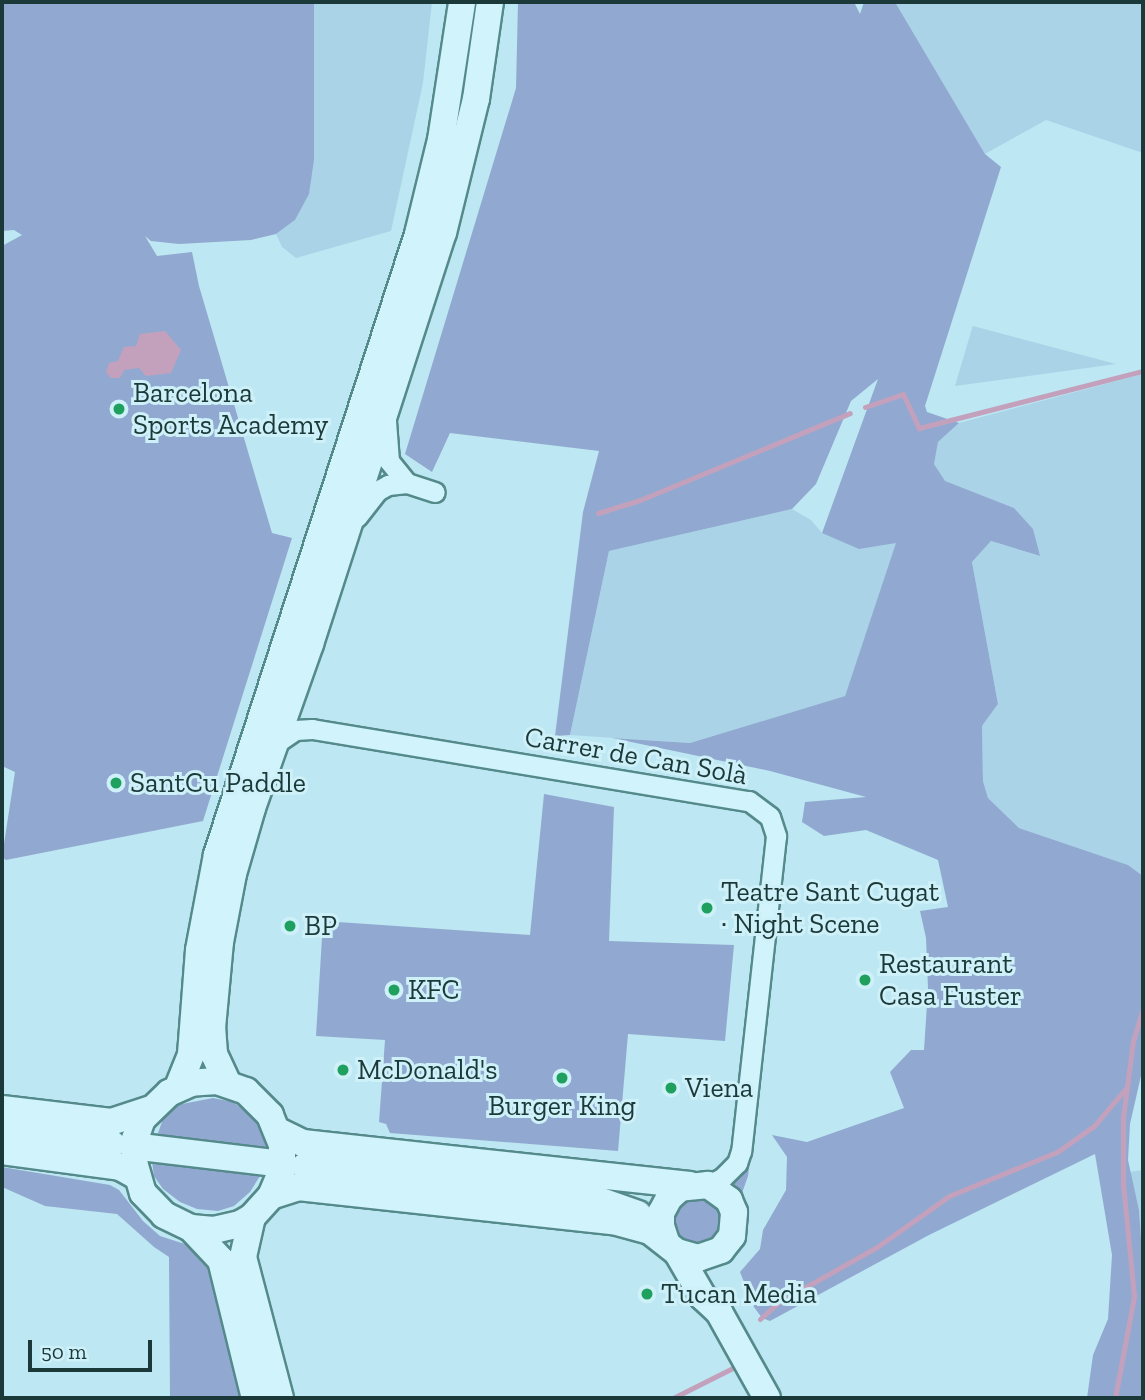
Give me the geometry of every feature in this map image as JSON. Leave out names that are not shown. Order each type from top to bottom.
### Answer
[{"type":"main road","points":[[228,1084],[220,1071],[213,1047],[220,942],[242,840],[433,266],[454,142],[462,2]]},
{"type":"main road","points":[[178,1087],[191,1054],[199,950],[217,855],[398,301],[427,201],[480,76],[490,2]]},
{"type":"main road","points":[[204,1081],[228,1084],[255,1098],[271,1115],[282,1145],[282,1170],[271,1196],[252,1217],[225,1229],[191,1228],[175,1222],[154,1206],[136,1176],[135,1139],[142,1119],[149,1110],[178,1087],[204,1081]]},
{"type":"main road","points":[[2,1109],[111,1122],[149,1110]]},
{"type":"main road","points":[[2,1130],[112,1144]]},
{"type":"main road","points":[[278,1131],[303,1143],[691,1187],[725,1195],[734,1212],[732,1236],[721,1250],[712,1278],[723,1319]]},
{"type":"main road","points":[[149,1148],[267,1162]]},
{"type":"main road","points":[[2,1152],[120,1167],[136,1176]]},
{"type":"main road","points":[[305,1166],[587,1196],[618,1205],[698,1258],[721,1250]]},
{"type":"main road","points":[[271,1196],[298,1187],[579,1216],[650,1231],[668,1240]]},
{"type":"main road","points":[[587,1196],[691,1187]]},
{"type":"main road","points":[[691,1187],[664,1205],[668,1240],[704,1297],[723,1319],[767,1398]]},
{"type":"main road","points":[[252,1217],[243,1257],[280,1398]]},
{"type":"main road","points":[[191,1228],[221,1261],[255,1398]]},
{"type":"street","points":[[385,414],[389,461],[407,483]]},
{"type":"street","points":[[347,529],[377,491],[388,485],[407,483],[435,492]]},
{"type":"street","name":"Carrer de Can Solà","points":[[276,743],[295,730],[312,729],[749,801],[770,817],[776,836],[741,1151],[737,1163],[722,1178],[691,1187]]},
{"type":"shaded area","name":"Barcelona Sports Academy","points":[[2,2],[314,2],[314,160],[309,194],[295,220],[276,234],[251,240],[179,244],[151,241],[145,236],[157,256],[192,252],[199,286],[272,533],[292,538],[203,821],[6,860],[2,857],[15,772],[2,766],[2,246],[22,235],[14,230],[2,231]]},
{"type":"shaded area","points":[[314,2],[432,2],[423,83],[391,231],[296,258],[282,247],[276,234],[295,220],[314,160]]},
{"type":"shaded area","points":[[518,2],[854,2],[860,14],[864,2],[895,2],[985,154],[1001,167],[925,406],[927,412],[959,423],[938,442],[934,464],[945,481],[1014,508],[1033,529],[1040,556],[991,541],[972,562],[998,704],[982,726],[983,781],[988,798],[1019,828],[1128,865],[1143,876],[1143,1067],[1130,1124],[1128,1160],[1139,1210],[1142,1252],[1143,1398],[1087,1398],[1093,1355],[1108,1319],[1112,1255],[1095,1154],[929,1235],[770,1321],[762,1318],[754,1307],[740,1272],[760,1249],[763,1230],[786,1190],[787,1157],[772,1135],[807,1142],[904,1108],[890,1072],[911,1050],[924,1050],[928,989],[926,938],[920,911],[948,907],[938,860],[866,830],[824,836],[802,822],[805,802],[866,797],[770,771],[612,738],[690,743],[845,696],[896,543],[859,549],[822,533],[878,379],[851,401],[816,484],[792,509],[609,551],[570,735],[555,736],[583,512],[599,451],[450,433],[432,472],[405,454],[516,88]]},
{"type":"shaded area","points":[[895,2],[1143,2],[1143,153],[1046,120],[985,154]]},
{"type":"shaded area","points":[[973,326],[1116,364],[955,386]]},
{"type":"shaded area","points":[[165,331],[181,350],[171,373],[146,376],[139,368],[124,370],[120,378],[111,378],[106,372],[109,363],[118,361],[124,347],[136,346],[140,334]]},
{"type":"shaded area","points":[[1143,374],[1143,876],[1128,865],[1019,828],[988,798],[983,781],[982,726],[998,704],[972,562],[991,541],[1039,556],[1014,508],[945,482],[933,464],[938,442],[959,423]]},
{"type":"shaded area","points":[[792,509],[811,520],[822,533],[897,542],[845,696],[690,743],[570,735],[609,551]]},
{"type":"shaded area","points":[[544,794],[614,807],[609,941],[734,945],[725,1041],[628,1034],[618,1151],[390,1133],[386,1124],[379,1122],[385,1040],[316,1036],[323,921],[530,935]]},
{"type":"shaded area","points":[[213,1098],[233,1102],[249,1114],[261,1129],[266,1147],[157,1136],[164,1116],[177,1105]]},
{"type":"shaded area","points":[[752,1123],[755,1123],[748,1176],[740,1199],[729,1184],[746,1166]]},
{"type":"shaded area","points":[[152,1162],[260,1176],[250,1192],[234,1206],[218,1211],[197,1209],[180,1202],[163,1189],[154,1176]]},
{"type":"shaded area","points":[[2,1167],[110,1185],[119,1190],[143,1221],[160,1236],[191,1246],[208,1263],[244,1398],[170,1398],[169,1257],[117,1214],[45,1206],[2,1187]]},
{"type":"shaded area","points":[[1143,1170],[1143,1274],[1139,1210],[1130,1172]]},
{"type":"shaded area","points":[[698,1197],[716,1204],[723,1222],[716,1240],[698,1247],[680,1240],[673,1222],[680,1204]]},
{"type":"waterway","points":[[865,407],[903,394],[919,428],[1143,371]]},
{"type":"waterway","points":[[598,513],[640,500],[850,413]]},
{"type":"waterway","points":[[1115,1398],[1134,1296],[1123,1184],[1123,1117],[1133,1041],[1143,1008]]},
{"type":"waterway","points":[[760,1319],[779,1302],[877,1247],[949,1196],[1057,1152],[1094,1126],[1127,1087]]},
{"type":"waterway","points":[[673,1398],[735,1367]]},
{"type":"place","name":"Barcelona Sports Academy","points":[[119,409]]},
{"type":"place","name":"SantCu Paddle","points":[[116,783]]},
{"type":"place","name":"Teatre Sant Cugat · Night Scene","points":[[707,908]]},
{"type":"place","name":"BP","points":[[290,926]]},
{"type":"place","name":"Restaurant Casa Fuster","points":[[865,980]]},
{"type":"place","name":"KFC","points":[[394,990]]},
{"type":"place","name":"McDonald's","points":[[343,1070]]},
{"type":"place","name":"Burger King","points":[[562,1078]]},
{"type":"place","name":"Viena","points":[[671,1088]]},
{"type":"place","name":"Tucan Media","points":[[647,1294]]}]
